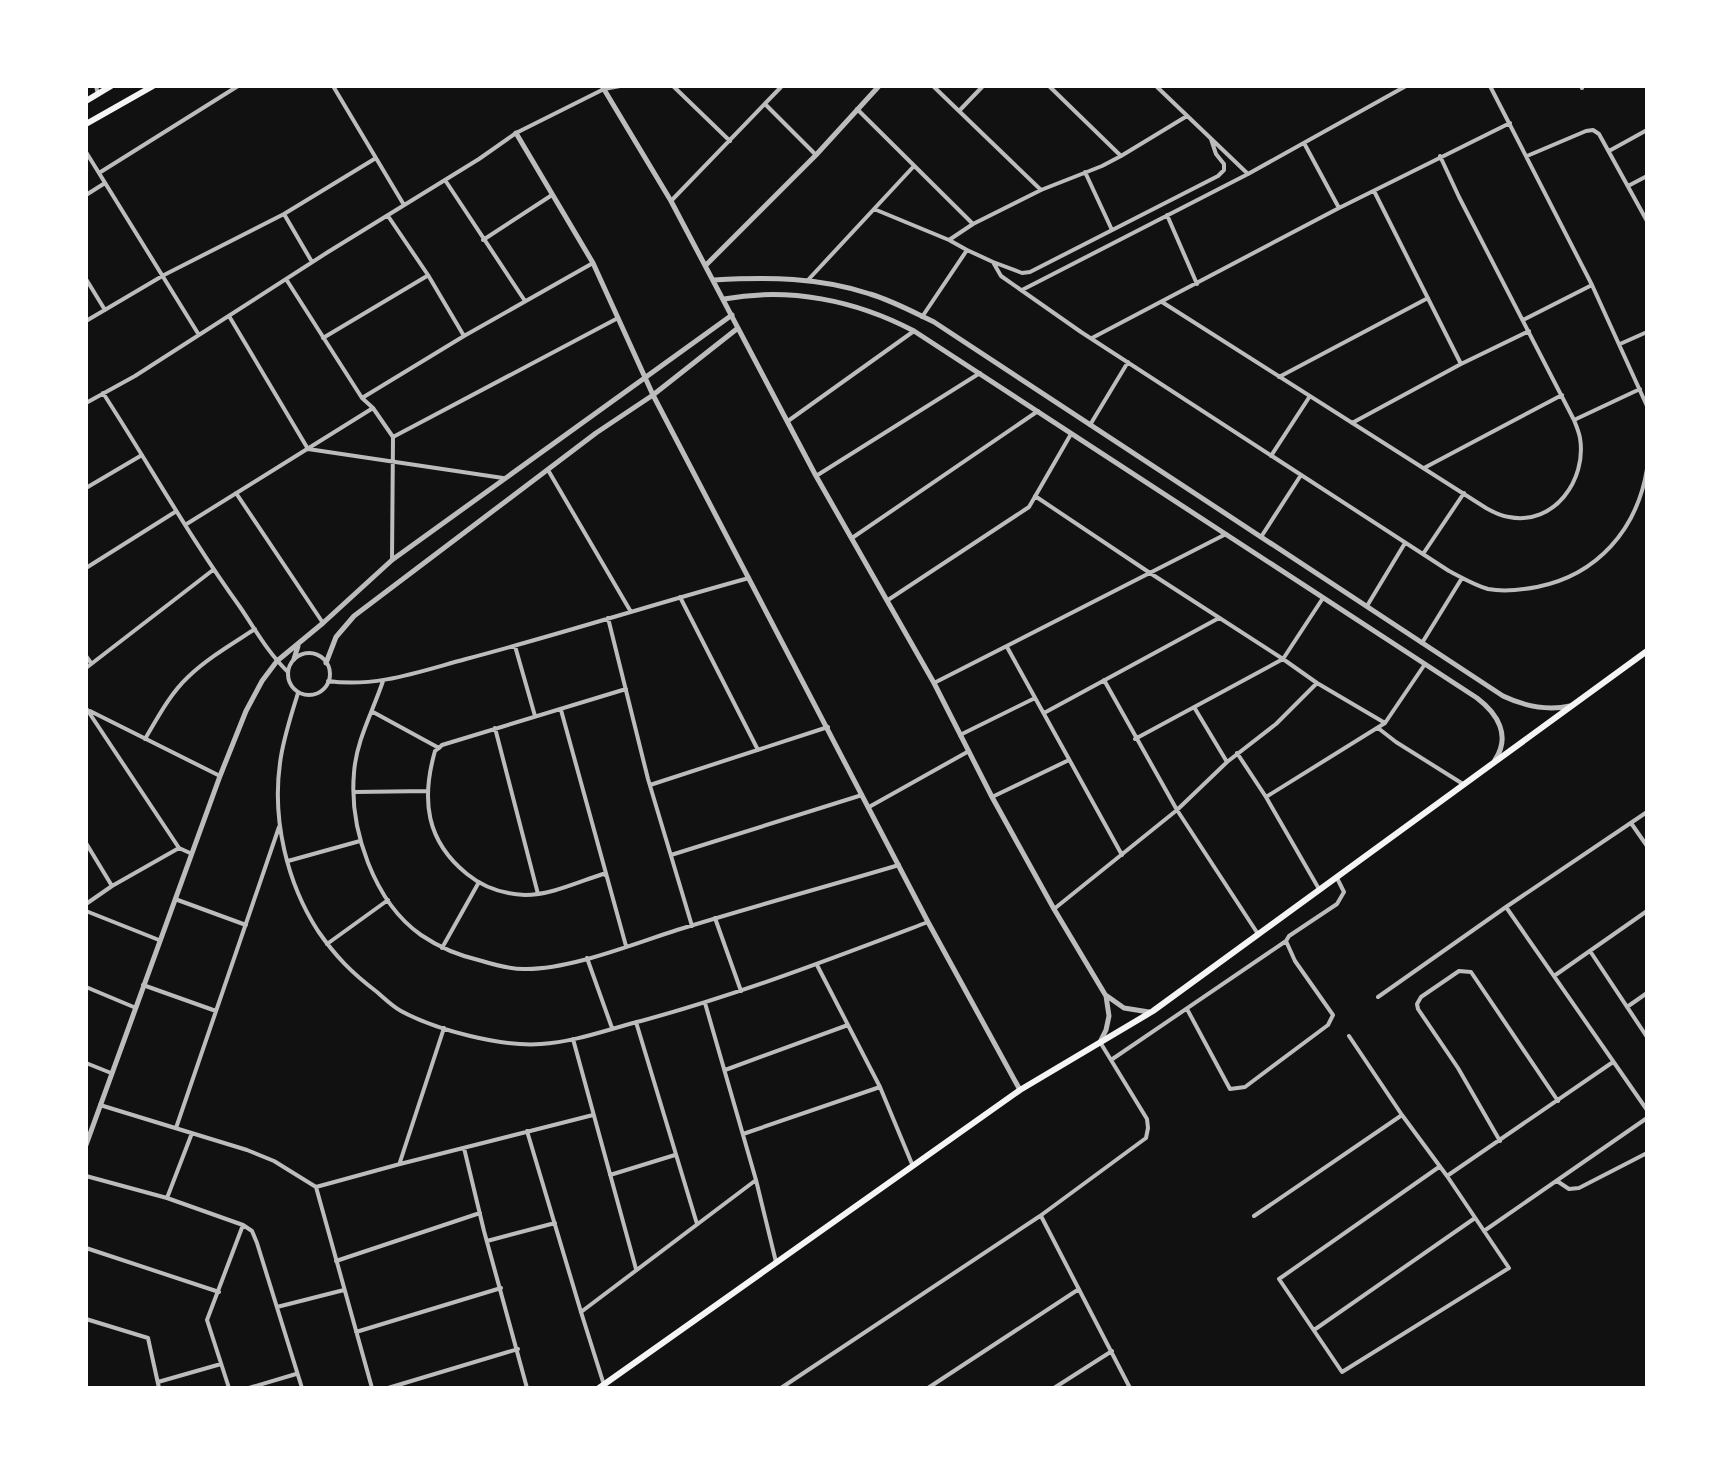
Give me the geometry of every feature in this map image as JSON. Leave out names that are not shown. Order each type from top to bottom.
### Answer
[{"type":"main road","points":[[86,101],[97,90],[111,86]]},
{"type":"main road","points":[[86,124],[153,86]]},
{"type":"main road","points":[[602,1386],[1020,1090],[1153,1011],[1647,651]]},
{"type":"street","points":[[99,173],[238,86]]},
{"type":"street","points":[[333,86],[404,205]]},
{"type":"street","points":[[86,403],[135,376],[516,133],[603,88],[620,86]]},
{"type":"street","points":[[673,86],[730,141]]},
{"type":"street","points":[[769,86],[776,93]]},
{"type":"street","points":[[671,201],[782,86]]},
{"type":"street","points":[[706,265],[816,155],[879,86]]},
{"type":"street","points":[[933,86],[1041,190]]},
{"type":"street","points":[[959,111],[983,86]]},
{"type":"street","points":[[1049,86],[1121,156]]},
{"type":"street","points":[[1156,86],[1248,174]]},
{"type":"street","points":[[1022,290],[1248,174],[1406,86]]},
{"type":"street","points":[[1490,86],[1592,285],[1646,405]]},
{"type":"street","points":[[603,88],[671,201],[816,476],[934,683],[1054,909],[1106,996],[1109,1016],[1100,1042],[1147,1119],[1146,1138],[1040,1216],[781,1388]]},
{"type":"street","points":[[765,104],[816,155]]},
{"type":"street","points":[[857,109],[973,224]]},
{"type":"street","points":[[949,240],[973,224],[1041,190],[1102,166],[1187,116]]},
{"type":"street","points":[[1092,338],[1440,156],[1510,123]]},
{"type":"street","points":[[1526,156],[1593,130],[1599,134],[1647,219]]},
{"type":"street","points":[[1609,151],[1647,130]]},
{"type":"street","points":[[516,133],[593,263],[653,395],[928,922],[1020,1090]]},
{"type":"street","points":[[874,209],[993,262],[1022,273],[1030,272],[1218,176],[1224,170],[1224,164],[1216,154],[1211,139]]},
{"type":"street","points":[[1304,143],[1339,208]]},
{"type":"street","points":[[86,152],[199,335]]},
{"type":"street","points":[[1162,302],[1486,508],[1511,518],[1533,517],[1547,512],[1564,498],[1576,475],[1580,438],[1562,395],[1440,156]]},
{"type":"street","points":[[86,321],[164,275],[284,214],[376,158]]},
{"type":"street","points":[[808,280],[914,166]]},
{"type":"street","points":[[1085,172],[1112,230]]},
{"type":"street","points":[[1628,186],[1647,176]]},
{"type":"street","points":[[445,180],[525,301]]},
{"type":"street","points":[[86,195],[105,183]]},
{"type":"street","points":[[1374,191],[1461,364]]},
{"type":"street","points":[[483,240],[552,195]]},
{"type":"street","points":[[284,214],[312,262]]},
{"type":"street","points":[[388,215],[464,336]]},
{"type":"street","points":[[1167,215],[1197,284]]},
{"type":"street","points":[[922,317],[967,250]]},
{"type":"street","points":[[993,262],[1001,276],[1128,362],[1405,543],[1462,578],[1489,589],[1513,590],[1547,585],[1579,573],[1597,561],[1620,535],[1637,505],[1647,469]]},
{"type":"street","points":[[362,398],[593,263]]},
{"type":"street","points":[[323,338],[428,275]]},
{"type":"street","points":[[714,280],[787,278],[828,283],[872,295],[934,322],[1503,696],[1523,705],[1541,708],[1571,706]]},
{"type":"street","points":[[86,279],[105,310]]},
{"type":"street","points":[[286,279],[362,398],[393,437],[392,560]]},
{"type":"street","points":[[1523,320],[1592,285]]},
{"type":"street","points":[[724,299],[786,294],[825,299],[867,310],[914,331],[1477,698],[1498,719],[1503,732],[1501,752],[1495,761]]},
{"type":"street","points":[[1279,377],[1428,298]]},
{"type":"street","points":[[86,1145],[220,776],[246,711],[277,661],[392,560],[732,315]]},
{"type":"street","points":[[229,316],[308,449]]},
{"type":"street","points":[[393,437],[618,318]]},
{"type":"street","points":[[326,663],[336,637],[354,616],[596,433],[653,395],[738,328]]},
{"type":"street","points":[[788,421],[914,331]]},
{"type":"street","points":[[1352,423],[1529,331]]},
{"type":"street","points":[[1620,344],[1647,332]]},
{"type":"street","points":[[888,600],[1029,507],[1072,433],[1090,426],[1128,362]]},
{"type":"street","points":[[816,476],[980,373]]},
{"type":"street","points":[[1574,420],[1640,389]]},
{"type":"street","points":[[103,393],[213,570],[288,672]]},
{"type":"street","points":[[1424,468],[1562,395]]},
{"type":"street","points":[[1271,456],[1310,396]]},
{"type":"street","points":[[184,525],[373,408]]},
{"type":"street","points":[[852,538],[1038,411]]},
{"type":"street","points":[[308,449],[503,478]]},
{"type":"street","points":[[86,488],[143,455]]},
{"type":"street","points":[[548,470],[631,612]]},
{"type":"street","points":[[1261,537],[1301,475]]},
{"type":"street","points":[[236,493],[323,623]]},
{"type":"street","points":[[1423,554],[1464,493]]},
{"type":"street","points":[[1035,496],[1317,683],[1385,723]]},
{"type":"street","points":[[86,568],[175,512]]},
{"type":"street","points":[[934,683],[1226,534]]},
{"type":"street","points":[[1367,607],[1405,543]]},
{"type":"street","points":[[86,668],[213,570]]},
{"type":"street","points":[[328,681],[356,684],[383,681],[749,578]]},
{"type":"street","points":[[1422,643],[1462,578]]},
{"type":"street","points":[[680,597],[758,750]]},
{"type":"street","points":[[1135,739],[1283,659],[1323,598]]},
{"type":"street","points":[[608,618],[650,785],[692,926]]},
{"type":"street","points":[[1044,713],[1219,618]]},
{"type":"street","points":[[145,739],[173,694],[187,678],[255,629]]},
{"type":"street","points":[[294,659],[315,654],[326,663],[328,681],[321,691],[304,695],[290,684],[288,672],[300,642]]},
{"type":"street","points":[[515,646],[535,716]]},
{"type":"street","points":[[1007,647],[1122,855]]},
{"type":"street","points":[[86,656],[91,663]]},
{"type":"street","points":[[1266,797],[1385,723],[1425,664]]},
{"type":"street","points":[[1104,680],[1177,810],[1258,934]]},
{"type":"street","points":[[383,681],[353,773],[354,813],[360,841],[371,870],[403,919],[442,948],[467,957],[524,969],[560,964],[899,865]]},
{"type":"street","points":[[1054,909],[1177,810],[1237,753],[1276,724],[1317,683]]},
{"type":"street","points":[[605,875],[538,894],[504,893],[479,882],[442,848],[432,825],[428,791],[435,751],[442,745],[626,689]]},
{"type":"street","points":[[298,693],[280,762],[278,804],[288,861],[304,908],[338,959],[354,974],[399,1010],[444,1028],[485,1040],[511,1043],[540,1044],[573,1039],[705,1003],[928,922]]},
{"type":"street","points":[[960,735],[1035,698]]},
{"type":"street","points":[[1194,707],[1227,762]]},
{"type":"street","points":[[87,709],[220,776]]},
{"type":"street","points":[[87,709],[179,848],[190,853]]},
{"type":"street","points":[[561,710],[626,946]]},
{"type":"street","points":[[373,712],[439,748]]},
{"type":"street","points":[[650,785],[828,727]]},
{"type":"street","points":[[1377,727],[1463,784]]},
{"type":"street","points":[[495,728],[538,894]]},
{"type":"street","points":[[869,807],[969,751]]},
{"type":"street","points":[[1237,753],[1319,889]]},
{"type":"street","points":[[992,797],[1069,760]]},
{"type":"street","points":[[353,792],[428,791]]},
{"type":"street","points":[[671,855],[862,795]]},
{"type":"street","points":[[1378,997],[1647,812]]},
{"type":"street","points":[[1631,823],[1647,846]]},
{"type":"street","points":[[176,1128],[280,824]]},
{"type":"street","points":[[288,861],[360,841]]},
{"type":"street","points":[[86,843],[112,886]]},
{"type":"street","points":[[86,904],[179,848]]},
{"type":"street","points":[[1111,1060],[1337,904],[1344,892],[1336,876]]},
{"type":"street","points":[[442,948],[479,882]]},
{"type":"street","points":[[175,899],[246,925]]},
{"type":"street","points":[[327,944],[388,900]]},
{"type":"street","points":[[1506,907],[1647,1110]]},
{"type":"street","points":[[86,911],[159,940]]},
{"type":"street","points":[[1554,976],[1647,911]]},
{"type":"street","points":[[715,918],[741,991]]},
{"type":"street","points":[[1187,1009],[1230,1089],[1245,1087],[1328,1025],[1333,1015],[1295,961],[1286,941]]},
{"type":"street","points":[[1590,951],[1647,1037]]},
{"type":"street","points":[[587,958],[612,1029]]},
{"type":"street","points":[[817,964],[880,1087],[912,1164]]},
{"type":"street","points":[[1500,1141],[1458,1068],[1418,1009],[1421,997],[1459,971],[1471,972],[1558,1101]]},
{"type":"street","points":[[143,985],[216,1011]]},
{"type":"street","points":[[86,987],[136,1008]]},
{"type":"street","points":[[1627,1007],[1647,993]]},
{"type":"street","points":[[1106,996],[1124,1008],[1153,1011]]},
{"type":"street","points":[[705,1003],[776,1262]]},
{"type":"street","points":[[636,1022],[697,1224]]},
{"type":"street","points":[[725,1070],[848,1025]]},
{"type":"street","points":[[400,1164],[444,1028]]},
{"type":"street","points":[[1349,1036],[1509,1268],[1342,1372],[1279,1279],[1439,1167]]},
{"type":"street","points":[[573,1039],[636,1269]]},
{"type":"street","points":[[1447,1176],[1613,1062]]},
{"type":"street","points":[[86,1063],[111,1073]]},
{"type":"street","points":[[743,1134],[880,1087]]},
{"type":"street","points":[[100,1105],[274,1161],[316,1187],[372,1388]]},
{"type":"street","points":[[316,1187],[593,1115]]},
{"type":"street","points":[[1254,1216],[1402,1115]]},
{"type":"street","points":[[1484,1231],[1647,1118]]},
{"type":"street","points":[[527,1131],[602,1386]]},
{"type":"street","points":[[167,1198],[192,1133]]},
{"type":"street","points":[[464,1148],[527,1388]]},
{"type":"street","points":[[1557,1181],[1569,1189],[1579,1188],[1647,1153]]},
{"type":"street","points":[[610,1175],[675,1155]]},
{"type":"street","points":[[86,1176],[167,1198],[252,1231],[302,1388]]},
{"type":"street","points":[[581,1312],[756,1180]]},
{"type":"street","points":[[336,1261],[480,1213]]},
{"type":"street","points":[[1040,1216],[1130,1388]]},
{"type":"street","points":[[1314,1330],[1475,1218]]},
{"type":"street","points":[[487,1241],[555,1223]]},
{"type":"street","points":[[229,1388],[207,1320],[243,1225]]},
{"type":"street","points":[[86,1248],[219,1292]]},
{"type":"street","points":[[356,1332],[501,1288]]},
{"type":"street","points":[[928,1388],[1079,1289]]},
{"type":"street","points":[[277,1307],[344,1290]]},
{"type":"street","points":[[86,1319],[148,1338],[158,1385],[221,1364]]},
{"type":"street","points":[[388,1388],[518,1349]]},
{"type":"street","points":[[1054,1388],[1112,1351]]},
{"type":"street","points":[[249,1388],[297,1373]]}]
